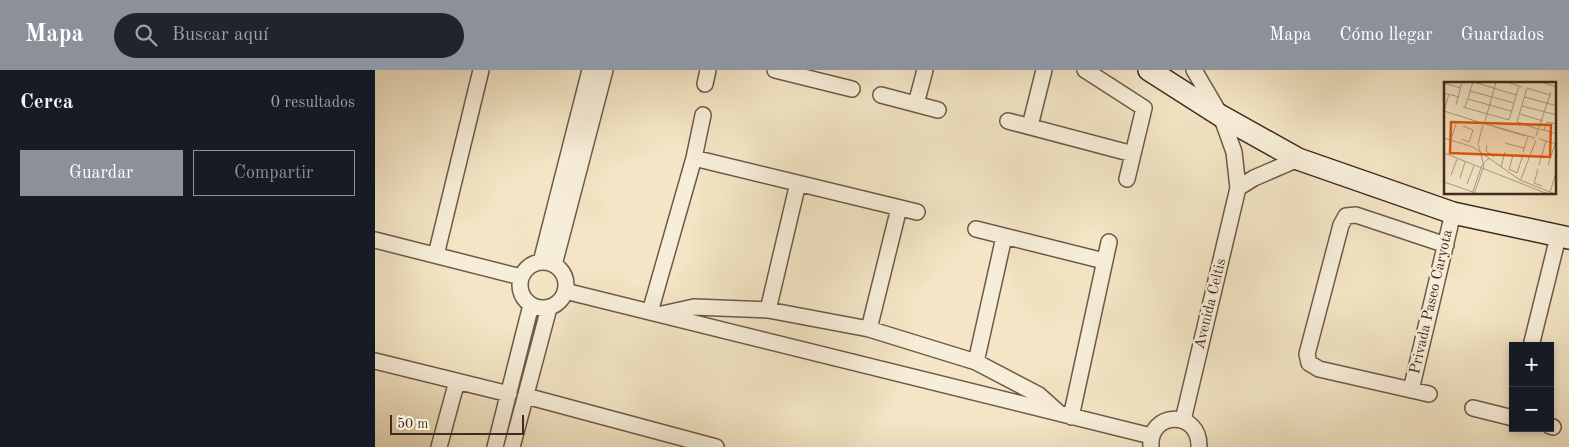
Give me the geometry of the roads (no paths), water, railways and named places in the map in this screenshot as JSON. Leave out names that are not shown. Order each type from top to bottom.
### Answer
[{"type":"street","points":[[436,255],[481,70]]},
{"type":"street","points":[[548,264],[590,70]]},
{"type":"street","points":[[548,264],[605,70]]},
{"type":"street","points":[[775,70],[817,75],[852,89]]},
{"type":"street","points":[[916,104],[925,70]]},
{"type":"street","points":[[1030,126],[1044,70]]},
{"type":"street","points":[[1085,70],[1144,108],[1127,179]]},
{"type":"street","points":[[1149,70],[1221,116],[1298,159],[1453,213],[1563,237],[1532,342]]},
{"type":"street","name":"Avenida Celtis","points":[[1183,420],[1238,188],[1234,152],[1221,116],[1194,70]]},
{"type":"street","points":[[881,95],[938,110]]},
{"type":"street","points":[[654,313],[694,158],[703,115]]},
{"type":"street","points":[[1008,121],[1133,154]]},
{"type":"street","points":[[694,158],[917,212]]},
{"type":"street","points":[[1238,188],[1254,178],[1298,159]]},
{"type":"street","points":[[768,310],[798,183]]},
{"type":"street","points":[[869,329],[899,208]]},
{"type":"street","name":"Privada Paseo Caryota","points":[[1411,390],[1453,213]]},
{"type":"street","points":[[1429,394],[1319,369],[1309,363],[1307,354],[1341,226],[1347,216],[1356,215],[1446,245]]},
{"type":"street","points":[[976,229],[1104,261]]},
{"type":"street","points":[[975,362],[1004,237]]},
{"type":"street","points":[[375,240],[521,277]]},
{"type":"street","points":[[1066,416],[1109,242]]},
{"type":"street","points":[[548,264],[564,276],[565,291],[562,298],[549,308],[541,308],[531,305],[521,294],[521,277],[529,267],[548,264]]},
{"type":"street","points":[[565,291],[1066,416],[1151,441],[1156,427],[1164,421],[1173,418],[1183,420],[1192,426],[1198,434],[1202,446]]},
{"type":"street","points":[[495,447],[531,305]]},
{"type":"street","points":[[654,313],[693,307],[768,310],[869,329],[975,362],[1039,395],[1066,416]]},
{"type":"street","points":[[512,447],[549,308]]},
{"type":"street","points":[[375,361],[509,394]]},
{"type":"street","points":[[439,447],[457,381]]},
{"type":"street","points":[[526,396],[716,447]]},
{"type":"street","points":[[1473,408],[1509,417]]}]
